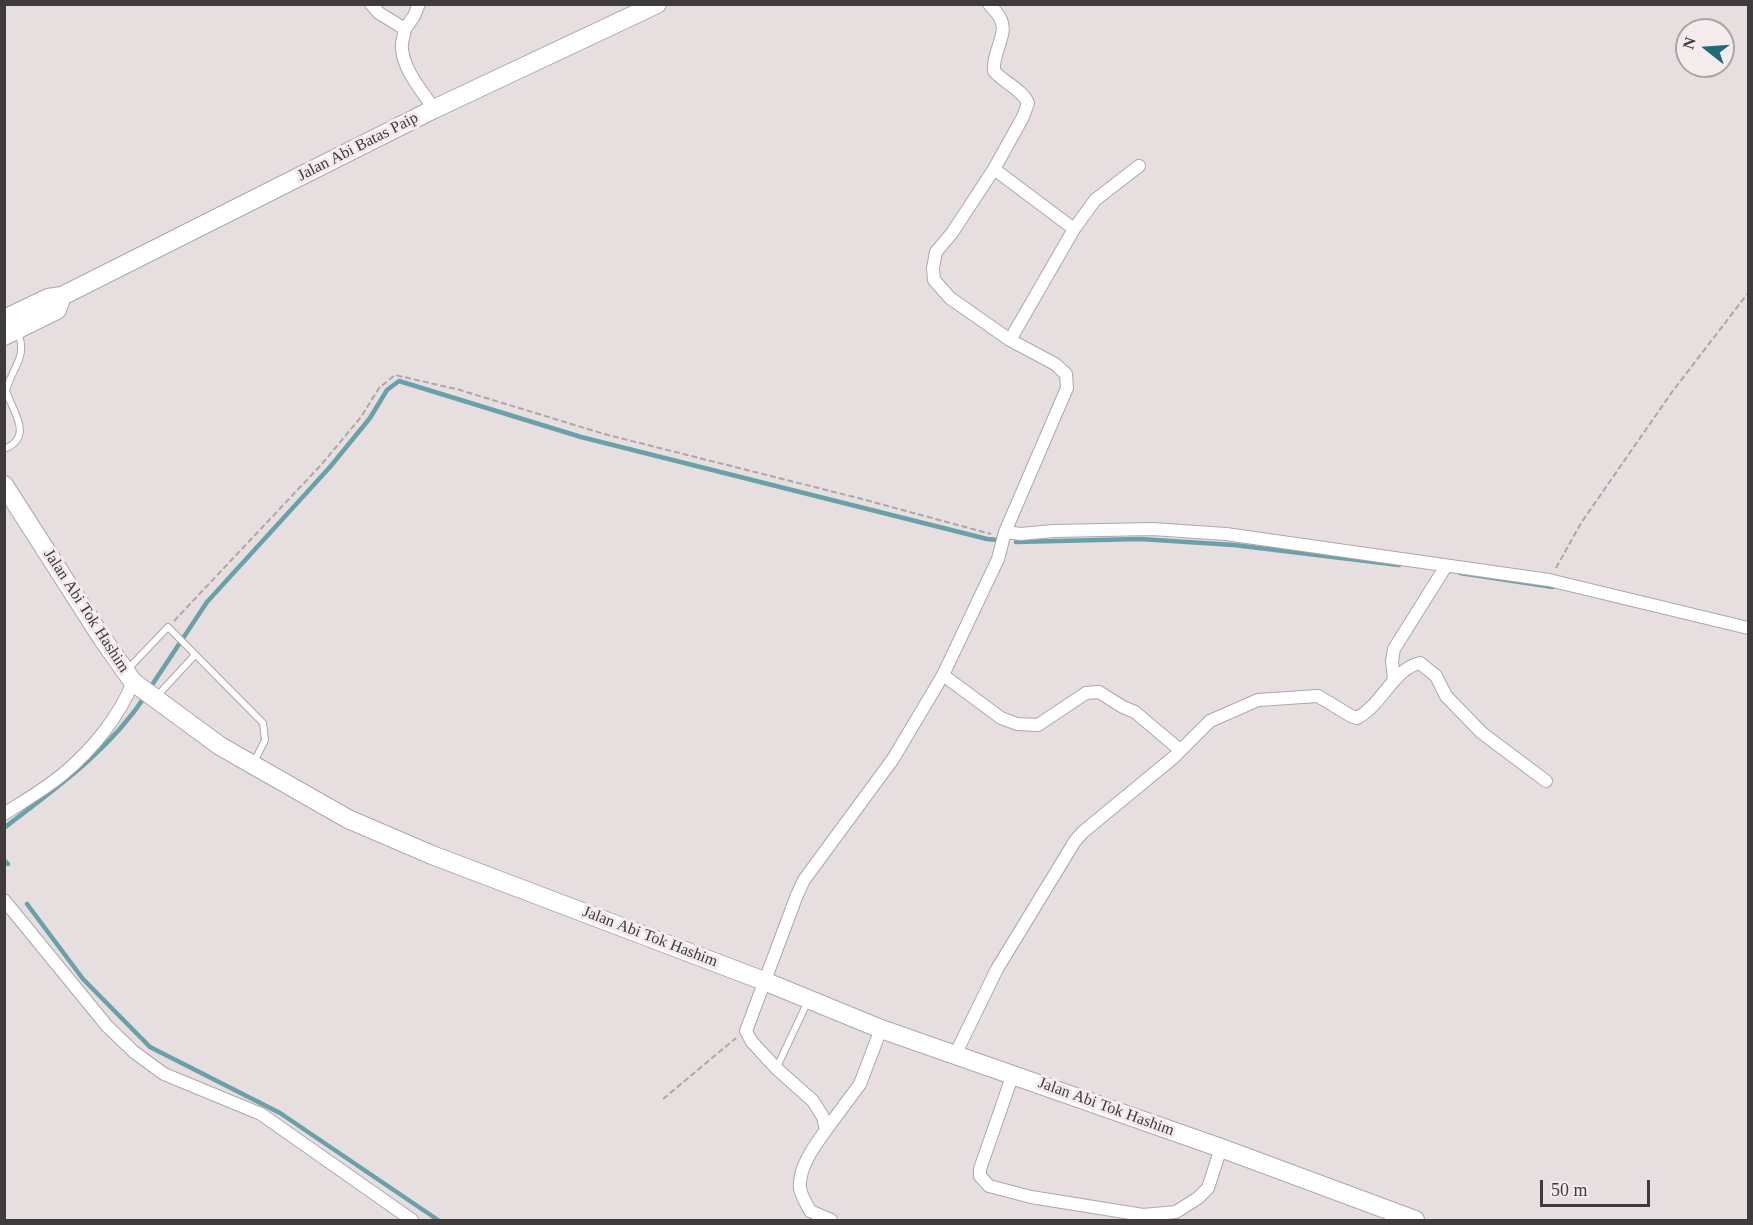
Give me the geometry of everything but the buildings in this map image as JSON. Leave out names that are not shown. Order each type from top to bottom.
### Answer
[{"type":"main road","name":"Jalan Abi Batas Paip","points":[[9,328],[48,298],[62,296],[434,109],[657,4]]},
{"type":"main road","name":"Jalan Abi Tok Hashim","points":[[4,485],[129,677],[220,746],[348,819],[432,855],[765,981],[880,1029],[1221,1148],[1415,1221]]},
{"type":"street","points":[[371,4],[379,13],[405,30]]},
{"type":"street","points":[[419,4],[405,30],[402,49],[411,75],[434,109]]},
{"type":"street","points":[[826,1130],[824,1117],[813,1101],[776,1068],[752,1042],[746,1031],[796,895],[804,880],[893,759],[943,675],[998,559],[1005,532],[1067,388],[1066,374],[1055,364],[1010,340],[950,298],[934,280],[933,268],[936,252],[952,233],[994,169],[1023,117],[1028,103],[1024,95],[994,71],[996,51],[1002,38],[1003,28],[1001,20],[989,4]]},
{"type":"street","points":[[1010,340],[1074,229],[1095,200],[1139,166]]},
{"type":"street","points":[[994,169],[1074,229]]},
{"type":"street","points":[[1005,532],[1022,534],[1053,531],[1152,529],[1226,534],[1549,579],[1749,628]]},
{"type":"street","points":[[1394,680],[1392,661],[1394,649],[1446,566]]},
{"type":"street","points":[[955,1056],[997,969],[1075,841],[1210,721],[1257,700],[1318,696],[1357,718],[1369,712],[1394,680],[1412,665],[1420,663],[1436,676],[1446,696],[1482,733],[1546,781]]},
{"type":"street","points":[[943,675],[1001,718],[1017,724],[1038,725],[1086,693],[1099,692],[1135,712],[1180,750]]},
{"type":"street","points":[[4,814],[63,774],[96,740],[128,694],[129,677]]},
{"type":"street","points":[[4,900],[107,1026],[134,1052],[164,1074],[261,1114],[412,1221]]},
{"type":"street","points":[[831,1221],[810,1211],[800,1188],[804,1170],[813,1148],[860,1084],[880,1029]]},
{"type":"street","points":[[1013,1074],[980,1169],[980,1176],[989,1186],[1031,1197],[1143,1215],[1176,1212],[1198,1198],[1208,1188],[1221,1148]]},
{"type":"lane","points":[[4,449],[10,447],[17,439],[20,429],[19,418],[5,391],[18,362],[23,343],[9,328]]},
{"type":"lane","points":[[129,677],[168,627],[263,723],[265,740],[252,765]]},
{"type":"lane","points":[[154,698],[195,655]]},
{"type":"lane","points":[[776,1068],[809,1000]]},
{"type":"path","points":[[1549,579],[1581,523],[1671,392],[1749,293]]},
{"type":"path","points":[[168,627],[321,465],[361,417],[379,388],[395,375],[460,390],[604,434],[990,534],[1005,532]]},
{"type":"path","points":[[663,1099],[746,1031]]},
{"type":"waterway","points":[[150,688],[207,602],[330,467],[370,418],[387,390],[399,381],[581,437],[987,539],[999,540]]},
{"type":"waterway","points":[[1016,542],[1140,539],[1234,545],[1399,565]]},
{"type":"waterway","points":[[1460,573],[1553,587]]},
{"type":"waterway","points":[[4,828],[81,768],[116,734],[146,695]]},
{"type":"waterway","points":[[4,860],[8,864]]},
{"type":"waterway","points":[[27,904],[83,979],[150,1047],[280,1113],[438,1220]]}]
